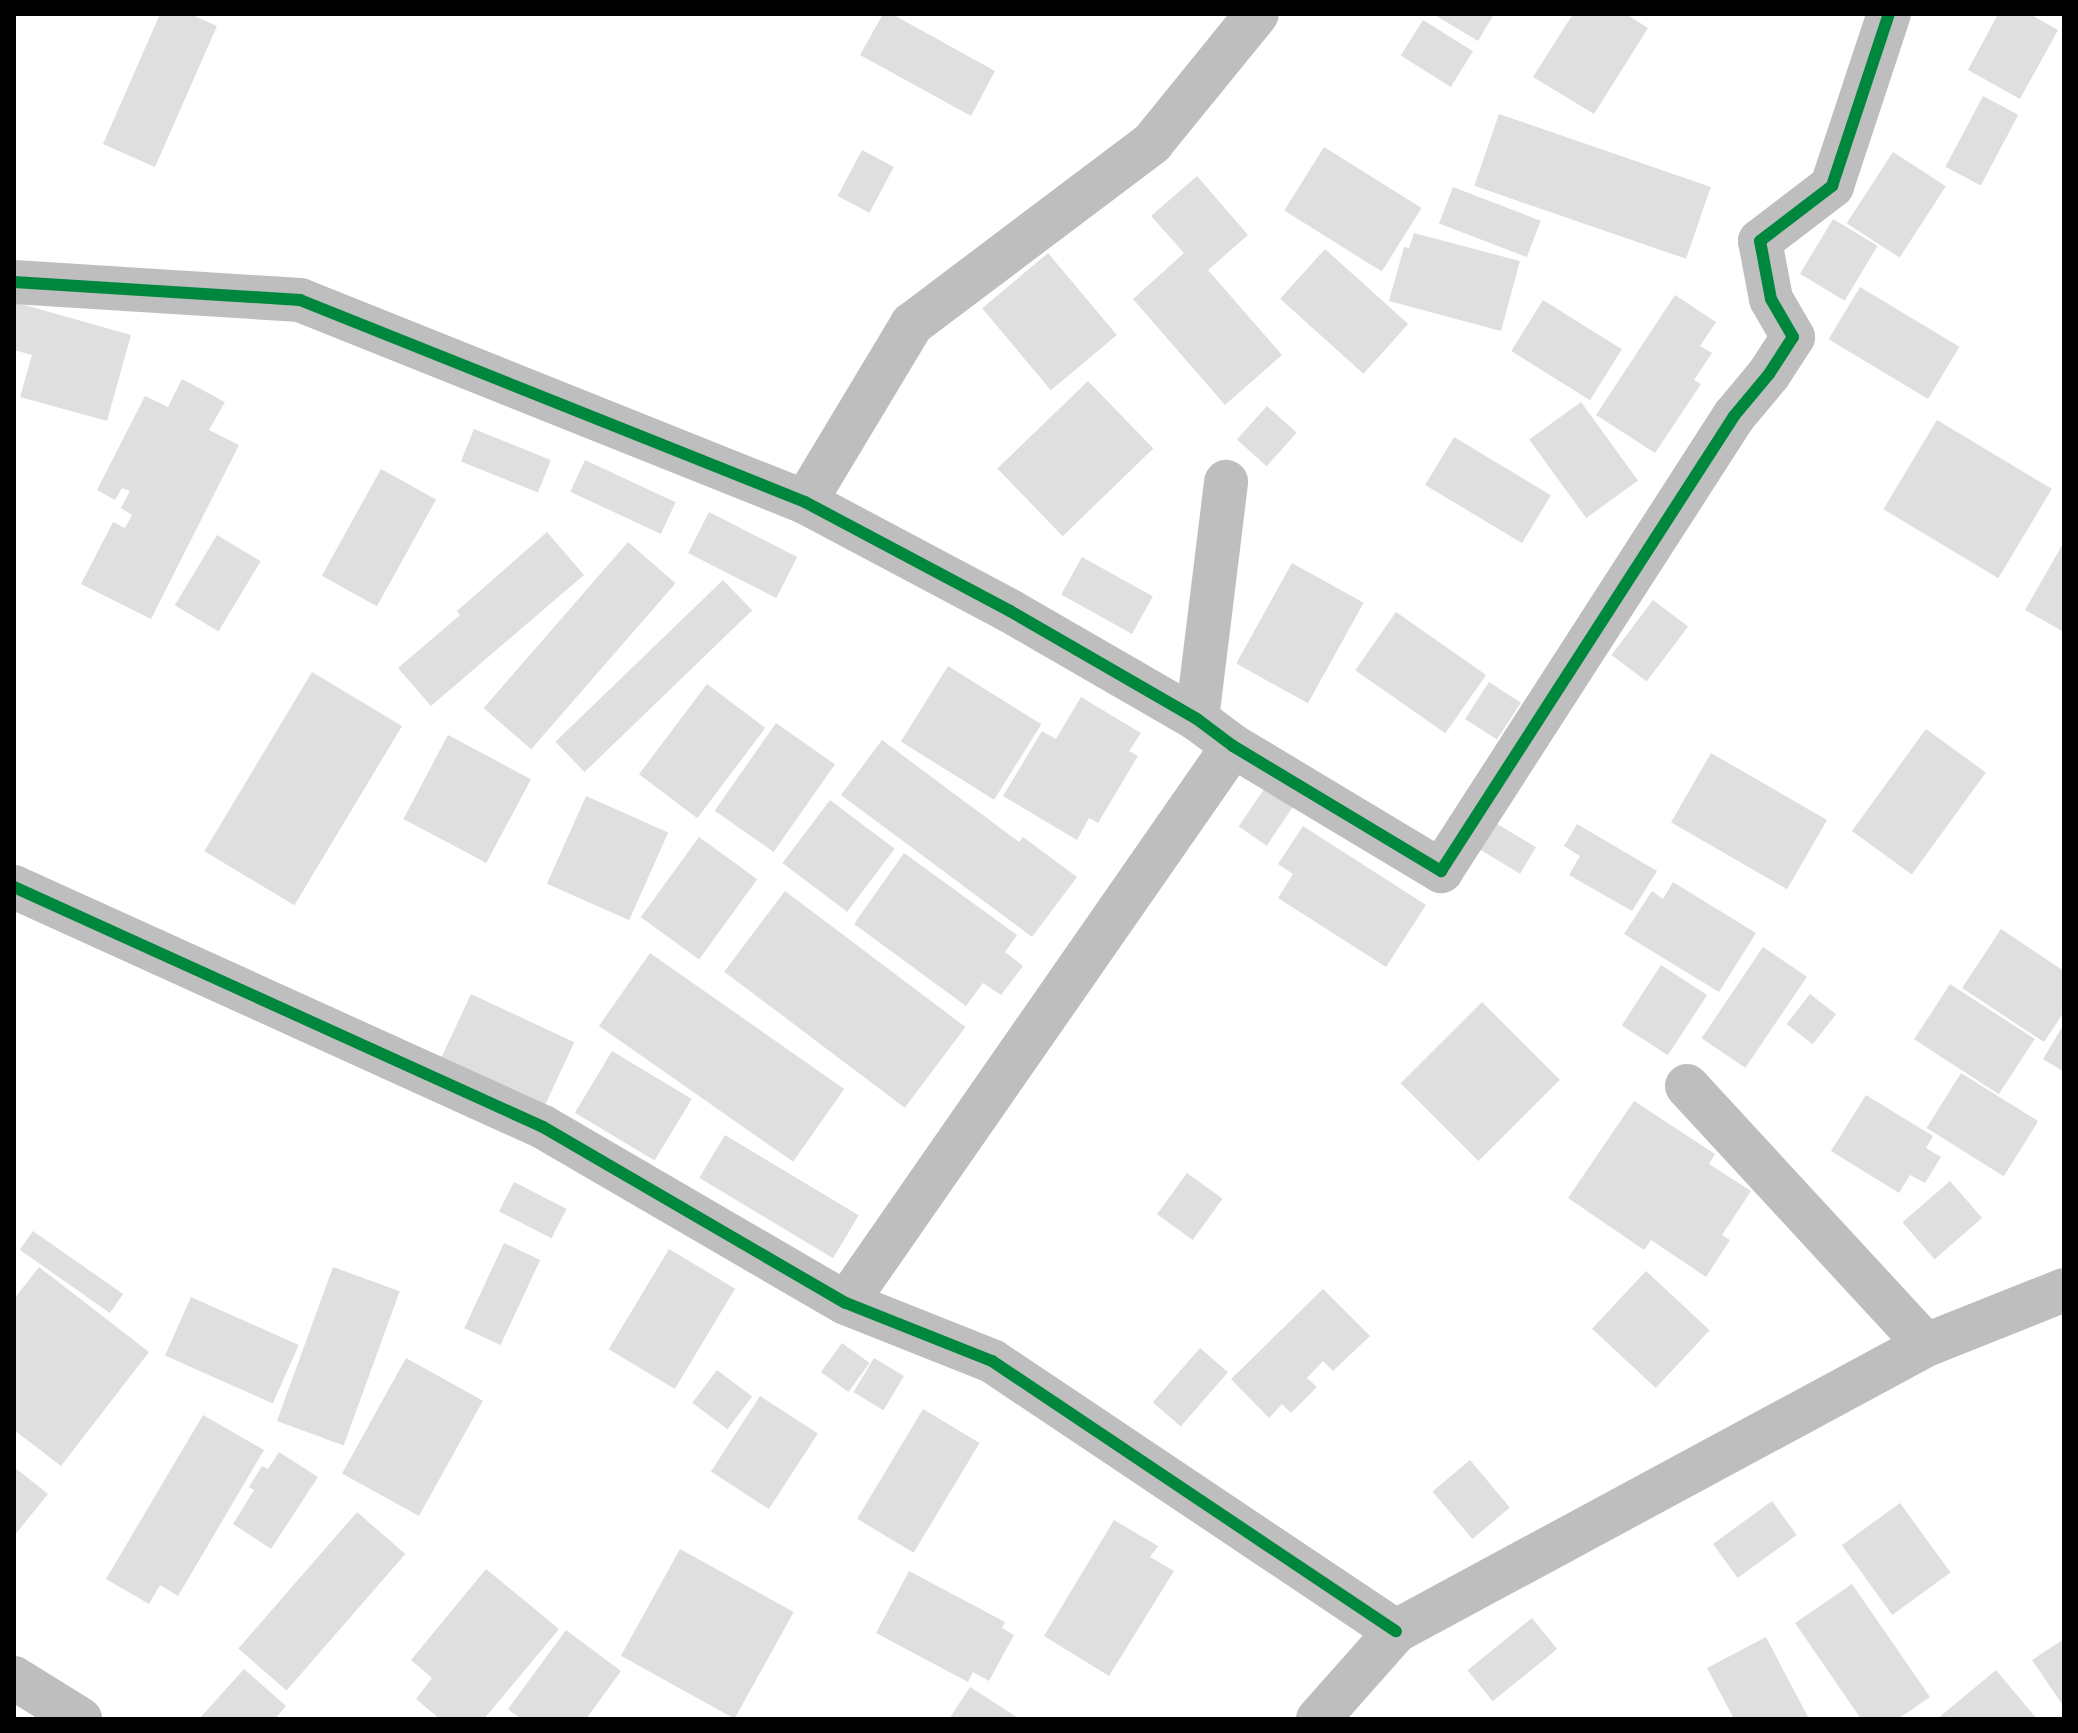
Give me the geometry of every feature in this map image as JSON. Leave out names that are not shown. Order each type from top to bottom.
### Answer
[{"type":"street","points":[[805,502],[912,324],[1152,143],[1257,14]]},
{"type":"street","points":[[14,282],[300,300],[805,502],[1010,611],[1197,719],[1233,746],[1441,871],[1734,416],[1769,374],[1793,337],[1771,299],[1760,241],[1832,186],[1889,14]]},
{"type":"street","points":[[1197,719],[1226,482]]},
{"type":"street","points":[[846,1303],[1233,746]]},
{"type":"street","points":[[14,887],[543,1127],[846,1303],[992,1361],[1396,1631]]},
{"type":"street","points":[[1687,1086],[1926,1345]]},
{"type":"street","points":[[1318,1719],[1396,1631],[1926,1345],[2064,1290]]},
{"type":"street","points":[[14,1678],[80,1719]]},
{"type":"building","points":[[160,14],[190,14],[217,26],[155,167],[103,144]]},
{"type":"building","points":[[883,14],[892,14],[995,71],[971,116],[860,55]]},
{"type":"building","points":[[1433,14],[1494,14],[1478,41]]},
{"type":"building","points":[[1573,14],[1626,14],[1648,28],[1594,114],[1533,77]]},
{"type":"building","points":[[1998,14],[2030,14],[2058,30],[2020,99],[1968,70]]},
{"type":"building","points":[[1423,20],[1473,51],[1451,87],[1401,56]]},
{"type":"building","points":[[1983,96],[2018,115],[1981,185],[1945,167]]},
{"type":"building","points":[[1499,114],[1711,187],[1686,259],[1474,186]]},
{"type":"building","points":[[1324,147],[1422,208],[1382,272],[1284,211]]},
{"type":"building","points":[[862,150],[894,167],[869,213],[838,196]]},
{"type":"building","points":[[1893,152],[1946,186],[1900,258],[1847,223]]},
{"type":"building","points":[[1197,176],[1248,235],[1208,270],[1282,355],[1225,405],[1133,299],[1184,253],[1151,216]]},
{"type":"building","points":[[1453,187],[1541,221],[1527,257],[1439,223]]},
{"type":"building","points":[[1833,219],[1878,246],[1845,301],[1800,274]]},
{"type":"building","points":[[1414,233],[1520,261],[1501,331],[1389,301],[1404,247],[1409,248]]},
{"type":"building","points":[[1325,249],[1408,324],[1363,374],[1280,299]]},
{"type":"building","points":[[1048,253],[1117,335],[1051,390],[982,308]]},
{"type":"building","points":[[1860,287],[1959,347],[1928,399],[1829,339]]},
{"type":"building","points":[[1675,295],[1716,322],[1700,346],[1712,353],[1694,380],[1701,384],[1655,453],[1596,415]]},
{"type":"building","points":[[1543,300],[1622,349],[1590,400],[1511,351]]},
{"type":"building","points":[[14,302],[131,335],[107,421],[20,397],[32,355],[14,350]]},
{"type":"building","points":[[182,379],[225,402],[209,430],[239,445],[151,619],[81,584],[113,522],[125,528],[132,515],[121,508],[130,491],[122,488],[115,500],[97,490],[145,396],[168,407]]},
{"type":"building","points":[[1088,381],[1153,449],[1063,536],[997,469]]},
{"type":"building","points":[[1581,402],[1638,480],[1586,518],[1529,440]]},
{"type":"building","points":[[1267,406],[1297,433],[1267,466],[1237,439]]},
{"type":"building","points":[[1937,420],[2052,489],[1998,578],[1883,509]]},
{"type":"building","points":[[474,429],[551,460],[538,493],[461,461]]},
{"type":"building","points":[[1454,437],[1551,495],[1522,543],[1425,485]]},
{"type":"building","points":[[585,460],[676,502],[661,534],[570,492]]},
{"type":"building","points":[[381,469],[436,500],[377,606],[322,576]]},
{"type":"building","points":[[709,512],[797,557],[776,598],[688,553]]},
{"type":"building","points":[[547,532],[584,575],[431,706],[398,668],[460,615],[457,611]]},
{"type":"building","points":[[217,535],[261,561],[218,632],[175,605]]},
{"type":"building","points":[[628,542],[676,583],[531,749],[484,708]]},
{"type":"building","points":[[2064,542],[2064,632],[2025,610]]},
{"type":"building","points":[[1082,557],[1153,596],[1132,634],[1061,595]]},
{"type":"building","points":[[1292,563],[1364,603],[1308,703],[1236,664]]},
{"type":"building","points":[[723,580],[752,610],[585,772],[555,742]]},
{"type":"building","points":[[1653,600],[1688,626],[1647,682],[1611,655]]},
{"type":"building","points":[[1396,612],[1486,675],[1445,733],[1355,670]]},
{"type":"building","points":[[948,666],[1041,724],[994,800],[901,741]]},
{"type":"building","points":[[312,672],[402,726],[294,905],[204,851]]},
{"type":"building","points":[[1489,682],[1521,703],[1497,740],[1465,719]]},
{"type":"building","points":[[707,684],[765,728],[697,818],[639,774]]},
{"type":"building","points":[[1081,697],[1141,733],[1129,751],[1138,756],[1098,823],[1089,818],[1077,840],[1003,796],[1042,731],[1056,739]]},
{"type":"building","points":[[776,723],[835,764],[774,852],[715,811]]},
{"type":"building","points":[[1926,729],[1986,772],[1912,874],[1852,831]]},
{"type":"building","points":[[448,735],[531,779],[486,863],[403,819]]},
{"type":"building","points":[[882,740],[1019,842],[1023,837],[1077,877],[1032,937],[841,795]]},
{"type":"building","points":[[1711,753],[1827,820],[1787,889],[1671,822]]},
{"type":"building","points":[[1266,786],[1294,805],[1267,846],[1239,827]]},
{"type":"building","points":[[586,796],[668,833],[629,920],[547,884]]},
{"type":"building","points":[[830,800],[895,849],[847,912],[782,863]]},
{"type":"building","points":[[1494,822],[1536,847],[1520,874],[1478,849]]},
{"type":"building","points":[[1577,824],[1657,871],[1632,911],[1569,875],[1580,856],[1564,846]]},
{"type":"building","points":[[1303,826],[1426,905],[1386,967],[1278,898],[1293,874],[1278,864]]},
{"type":"building","points":[[699,837],[757,879],[699,959],[641,917]]},
{"type":"building","points":[[904,853],[1017,935],[1005,952],[1023,966],[1001,995],[983,983],[966,1006],[854,924]]},
{"type":"building","points":[[1673,882],[1756,933],[1719,992],[1624,934],[1652,891],[1663,899]]},
{"type":"building","points":[[785,891],[965,1027],[905,1108],[724,972]]},
{"type":"building","points":[[2001,929],[2064,971],[2064,1012],[2044,1042],[1962,988]]},
{"type":"building","points":[[1763,947],[1807,977],[1745,1068],[1701,1038]]},
{"type":"building","points":[[650,953],[844,1089],[793,1162],[599,1026]]},
{"type":"building","points":[[1661,965],[1707,995],[1668,1055],[1622,1025]]},
{"type":"building","points":[[1950,984],[2035,1039],[1999,1094],[1914,1039]]},
{"type":"building","points":[[471,994],[574,1042],[541,1114],[438,1066]]},
{"type":"building","points":[[1810,994],[1836,1014],[1813,1044],[1787,1024]]},
{"type":"building","points":[[1482,1002],[1560,1080],[1478,1161],[1401,1083]]},
{"type":"building","points":[[2064,1024],[2064,1072],[2043,1059]]},
{"type":"building","points":[[612,1051],[692,1099],[655,1161],[575,1113]]},
{"type":"building","points":[[1961,1073],[2038,1121],[2004,1176],[1927,1128]]},
{"type":"building","points":[[1866,1095],[1933,1136],[1926,1148],[1941,1157],[1925,1183],[1910,1175],[1899,1193],[1831,1151]]},
{"type":"building","points":[[1634,1101],[1715,1154],[1709,1164],[1751,1191],[1722,1235],[1730,1240],[1706,1277],[1651,1240],[1644,1250],[1568,1198]]},
{"type":"building","points":[[725,1135],[859,1215],[833,1258],[699,1178]]},
{"type":"building","points":[[1187,1173],[1223,1199],[1193,1240],[1157,1214]]},
{"type":"building","points":[[1950,1181],[1982,1218],[1935,1259],[1902,1222]]},
{"type":"building","points":[[514,1182],[567,1209],[552,1238],[499,1211]]},
{"type":"building","points":[[33,1231],[123,1294],[110,1313],[20,1250]]},
{"type":"building","points":[[504,1243],[540,1260],[501,1345],[464,1328]]},
{"type":"building","points":[[669,1249],[735,1289],[675,1389],[609,1349]]},
{"type":"building","points":[[39,1267],[149,1352],[61,1466],[14,1430],[14,1299]]},
{"type":"building","points":[[333,1267],[400,1291],[344,1445],[277,1421]]},
{"type":"building","points":[[1646,1271],[1710,1330],[1656,1388],[1592,1329]]},
{"type":"building","points":[[1323,1289],[1370,1336],[1333,1371],[1323,1361],[1307,1378],[1317,1387],[1291,1413],[1282,1404],[1269,1418],[1231,1379]]},
{"type":"building","points":[[191,1297],[299,1345],[273,1403],[165,1355]]},
{"type":"building","points":[[842,1343],[870,1363],[848,1392],[821,1372]]},
{"type":"building","points":[[1200,1348],[1228,1372],[1181,1427],[1153,1402]]},
{"type":"building","points":[[406,1358],[483,1401],[419,1516],[342,1473]]},
{"type":"building","points":[[874,1358],[904,1376],[883,1410],[853,1392]]},
{"type":"building","points":[[717,1370],[752,1396],[727,1429],[692,1403]]},
{"type":"building","points":[[760,1396],[818,1434],[769,1509],[711,1471]]},
{"type":"building","points":[[923,1409],[980,1443],[914,1553],[857,1519]]},
{"type":"building","points":[[203,1415],[264,1450],[178,1596],[160,1585],[149,1604],[106,1579]]},
{"type":"building","points":[[279,1452],[318,1477],[271,1549],[233,1524],[254,1490],[249,1487],[262,1466],[268,1469]]},
{"type":"building","points":[[1470,1460],[1510,1507],[1472,1539],[1432,1491]]},
{"type":"building","points":[[14,1467],[48,1494],[14,1536]]},
{"type":"building","points":[[1772,1501],[1797,1535],[1738,1578],[1713,1544]]},
{"type":"building","points":[[1900,1503],[1951,1573],[1892,1615],[1842,1545]]},
{"type":"building","points":[[357,1512],[405,1554],[287,1691],[238,1649]]},
{"type":"building","points":[[1114,1520],[1158,1546],[1150,1557],[1174,1571],[1109,1676],[1044,1636]]},
{"type":"building","points":[[680,1549],[794,1612],[735,1719],[621,1656]]},
{"type":"building","points":[[486,1569],[559,1629],[484,1719],[440,1719],[416,1699],[432,1678],[411,1660]]},
{"type":"building","points":[[909,1571],[1005,1622],[1002,1628],[1014,1635],[989,1681],[973,1672],[968,1682],[876,1633]]},
{"type":"building","points":[[1852,1584],[1930,1697],[1898,1719],[1861,1719],[1795,1623]]},
{"type":"building","points":[[1532,1618],[1557,1649],[1493,1701],[1467,1670]]},
{"type":"building","points":[[566,1630],[621,1671],[586,1719],[521,1719],[508,1709]]},
{"type":"building","points":[[1766,1637],[1809,1719],[1734,1719],[1707,1668]]},
{"type":"building","points":[[2064,1639],[2064,1707],[2032,1660]]},
{"type":"building","points":[[244,1669],[286,1706],[275,1719],[199,1719]]},
{"type":"building","points":[[1996,1670],[2037,1719],[1937,1719]]},
{"type":"building","points":[[970,1687],[1020,1719],[949,1719]]},
{"type":"cycle path","points":[[14,282],[300,300],[805,502],[1010,611],[1197,719],[1233,746],[1441,871],[1734,416],[1769,374],[1793,337],[1771,299],[1760,241],[1832,186],[1889,14]]},
{"type":"cycle path","points":[[14,887],[543,1127],[846,1303],[992,1361],[1396,1631]]}]
